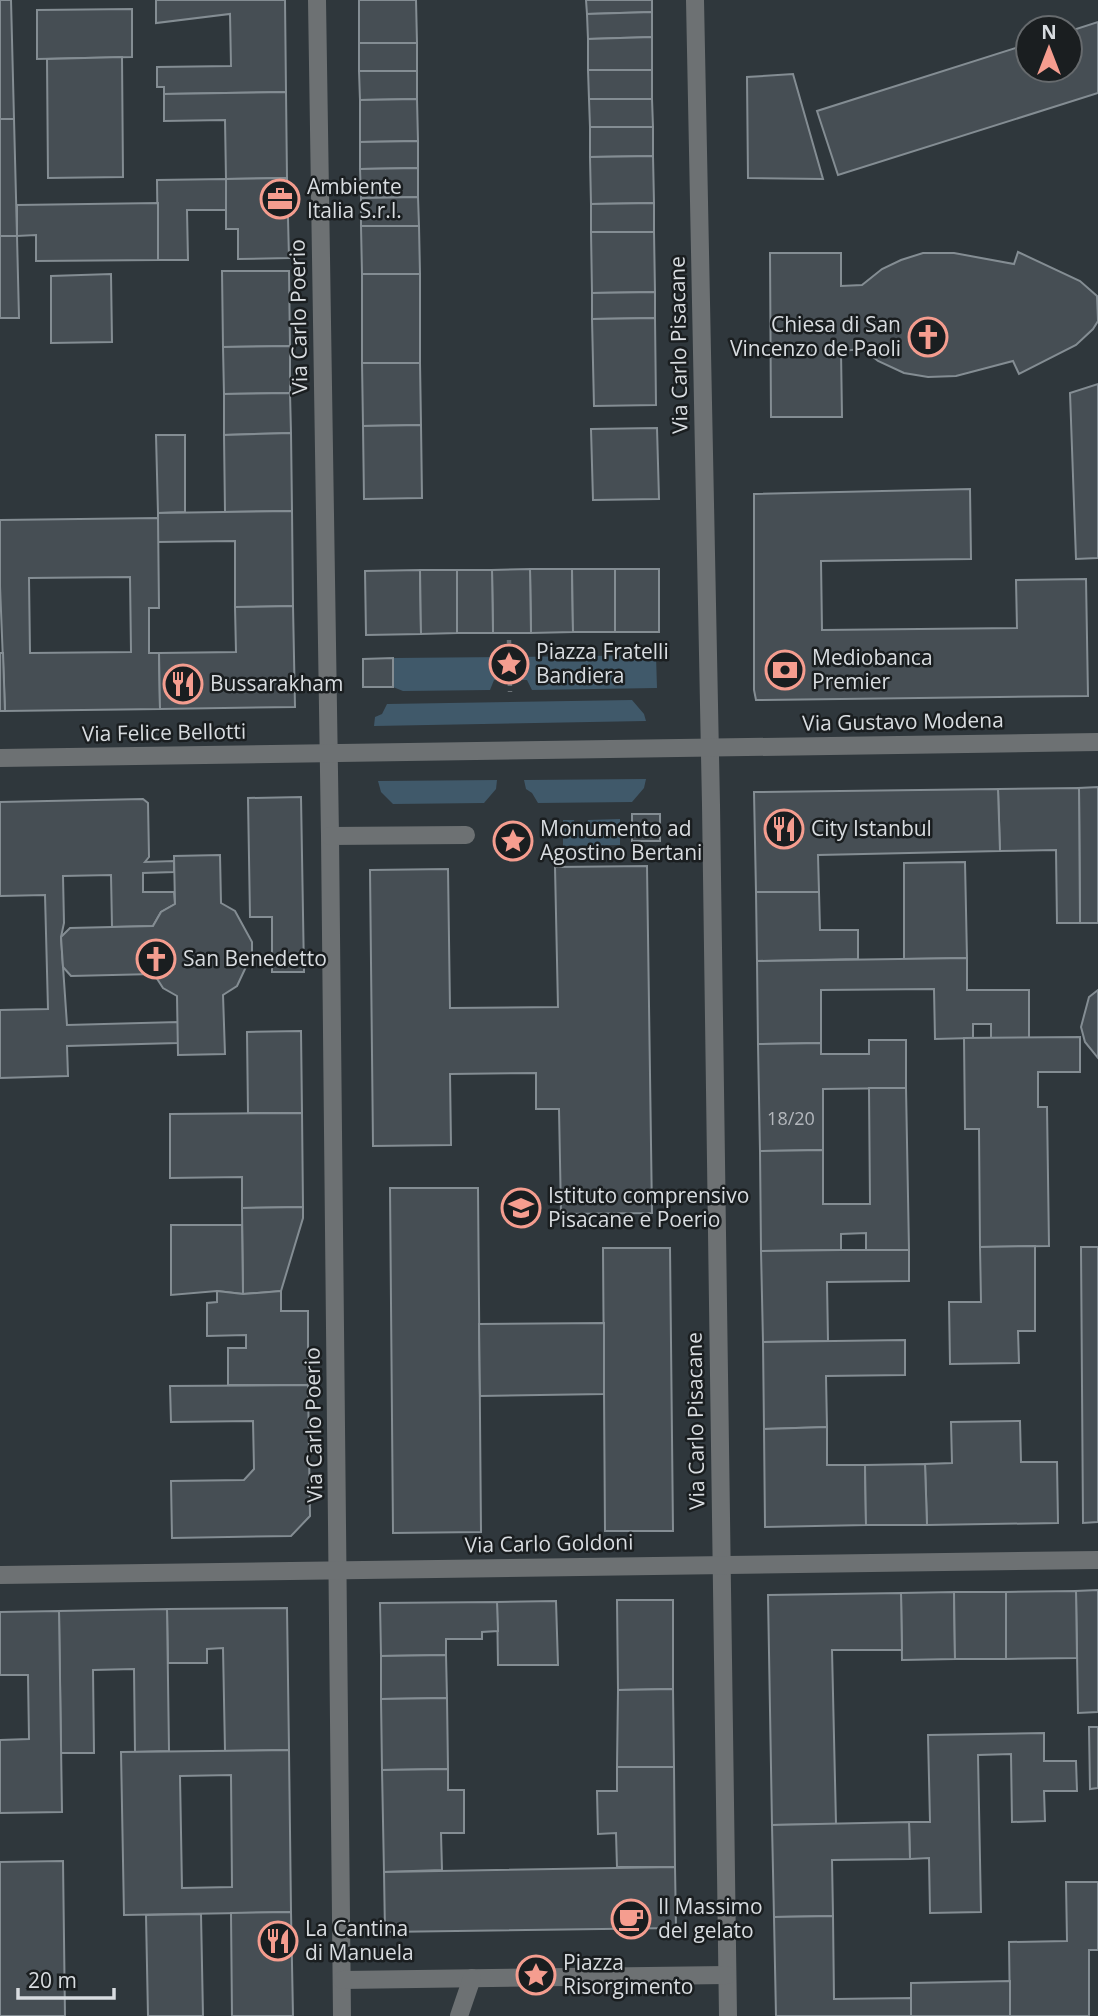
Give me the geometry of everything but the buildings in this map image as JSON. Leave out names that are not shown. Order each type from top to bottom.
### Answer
[{"type":"street","name":"Via Carlo Poerio","points":[[317,0],[329,752]]},
{"type":"street","name":"Via Carlo Pisacane","points":[[695,0],[710,747],[727,1975]]},
{"type":"street","name":"Via Gustavo Modena","points":[[710,747],[1098,742]]},
{"type":"street","points":[[466,835],[330,836],[329,752],[710,747]]},
{"type":"street","name":"Via Felice Bellotti","points":[[0,758],[329,752]]},
{"type":"street","name":"Via Carlo Poerio","points":[[330,836],[342,1979]]},
{"type":"street","name":"Via Carlo Goldoni","points":[[0,1576],[1098,1560]]},
{"type":"street","points":[[342,2016],[342,1979],[727,1975],[727,2016]]},
{"type":"street","points":[[459,2016],[472,1978]]},
{"type":"path","points":[[509,640],[510,692]]},
{"type":"shaded area","points":[[656,655],[657,688],[532,690],[527,680],[517,680],[516,657]]},
{"type":"shaded area","points":[[504,657],[504,680],[494,680],[490,690],[403,691],[393,687],[393,658]]},
{"type":"shaded area","points":[[632,700],[644,714],[646,721],[374,726],[375,717],[382,714],[387,704]]},
{"type":"shaded area","points":[[646,779],[644,788],[632,802],[538,803],[526,789],[524,780]]},
{"type":"shaded area","points":[[497,780],[496,789],[484,803],[393,804],[381,792],[378,781]]},
{"type":"shaded area","points":[[620,819],[620,845],[563,846],[563,820],[574,820],[575,824],[587,823],[588,820]]},
{"type":"place","name":"Ambiente Italia S.r.l.","points":[[280,199]]},
{"type":"place","name":"Chiesa di San Vincenzo de Paoli","points":[[928,337]]},
{"type":"place","name":"Piazza Fratelli Bandiera","points":[[509,664]]},
{"type":"place","name":"Mediobanca Premier","points":[[785,670]]},
{"type":"place","name":"Bussarakham","points":[[183,684]]},
{"type":"place","name":"City Istanbul","points":[[784,829]]},
{"type":"place","name":"Monumento ad Agostino Bertani","points":[[513,841]]},
{"type":"place","name":"San Benedetto","points":[[156,959]]},
{"type":"place","name":"Istituto comprensivo Pisacane e Poerio","points":[[521,1208]]},
{"type":"place","name":"Il Massimo del gelato","points":[[631,1919]]},
{"type":"place","name":"La Cantina di Manuela","points":[[278,1941]]},
{"type":"place","name":"Piazza Risorgimento","points":[[536,1975]]}]
